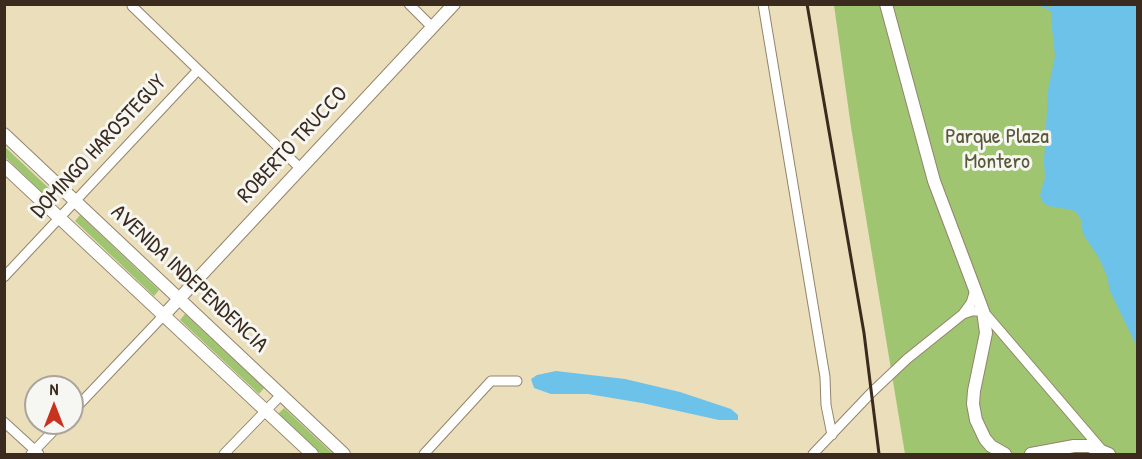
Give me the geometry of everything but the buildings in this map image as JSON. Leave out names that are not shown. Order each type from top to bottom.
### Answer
[{"type":"main road","name":"ROBERTO TRUCCO","points":[[164,315],[454,4]]},
{"type":"main road","points":[[886,4],[934,181],[983,311],[986,333],[974,391],[976,420],[985,439],[991,446],[1005,454]]},
{"type":"main road","name":"AVENIDA INDEPENDENCIA","points":[[4,134],[344,454]]},
{"type":"main road","name":"AVENIDA INDEPENDENCIA","points":[[4,166],[312,454]]},
{"type":"main road","points":[[1031,454],[1074,446],[1089,446],[1106,452]]},
{"type":"street","points":[[409,4],[432,27]]},
{"type":"street","points":[[763,4],[825,377],[826,405],[832,435]]},
{"type":"street","points":[[132,6],[300,168]]},
{"type":"street","name":"DOMINGO HAROSTEGUY","points":[[4,277],[198,70]]},
{"type":"street","points":[[813,454],[907,359],[963,314],[971,303],[975,290]]},
{"type":"street","points":[[963,314],[983,311],[1106,452]]},
{"type":"street","points":[[84,399],[164,315]]},
{"type":"street","points":[[424,454],[491,381],[518,381]]},
{"type":"street","points":[[224,454],[281,395]]},
{"type":"street","points":[[4,422],[35,453],[51,435]]},
{"type":"green space","name":"Parque Plaza Montero","points":[[834,5],[1137,5],[1137,454],[905,454],[851,127]]},
{"type":"green space","points":[[4,146],[55,194],[50,200],[5,157]]},
{"type":"green space","points":[[80,215],[159,290],[154,296],[75,221]]},
{"type":"green space","points":[[185,314],[264,388],[259,394],[180,320]]},
{"type":"green space","points":[[284,408],[333,454],[321,454],[278,414]]},
{"type":"water","points":[[1052,5],[1137,5],[1137,347],[1110,291],[1107,276],[1099,258],[1083,234],[1078,214],[1072,210],[1048,206],[1042,201],[1040,195],[1045,177],[1048,90],[1055,56],[1051,19]]},
{"type":"water","points":[[556,371],[625,379],[680,392],[731,409],[738,415],[738,420],[719,420],[588,394],[551,394],[534,388],[531,379],[537,375]]},
{"type":"waterway","points":[[1040,4],[1051,10]]},
{"type":"railway","points":[[807,4],[864,333],[879,454]]}]
